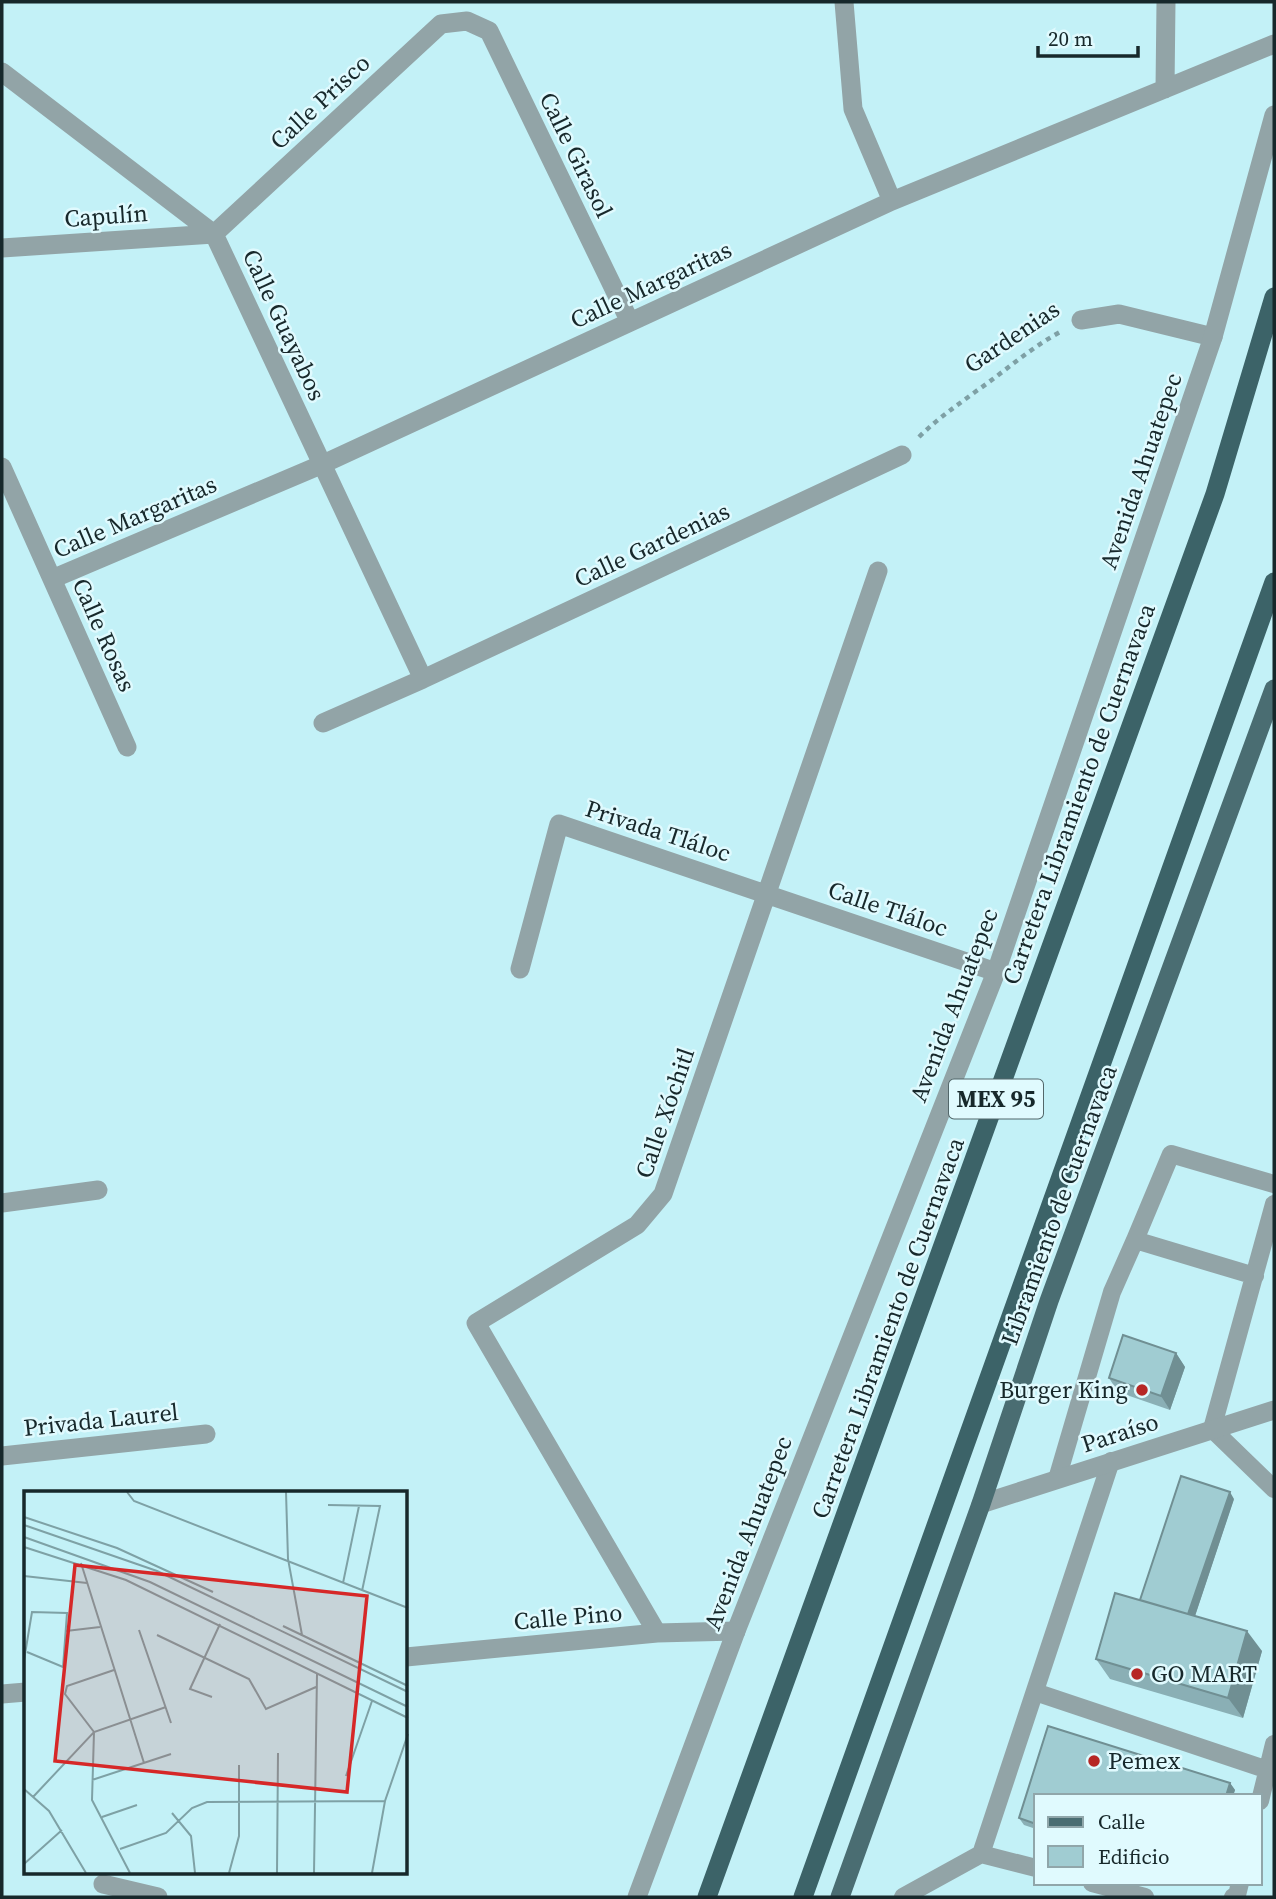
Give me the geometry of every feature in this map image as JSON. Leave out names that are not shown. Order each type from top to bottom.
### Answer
[{"type":"highway","name":"Carretera Libramiento de Cuernavaca","points":[[707,1897],[1215,494],[1274,297]]},
{"type":"highway","name":"MEX 95","points":[[803,1897],[1274,582]]},
{"type":"main road","name":"Libramiento de Cuernavaca","points":[[840,1897],[981,1504],[1049,1301],[1274,689]]},
{"type":"street","points":[[844,2],[853,109],[892,201]]},
{"type":"street","points":[[1165,89],[1166,2]]},
{"type":"street","name":"Calle Prisco","points":[[214,234],[441,24],[467,21]]},
{"type":"street","name":"Calle Girasol","points":[[467,21],[489,31],[629,322]]},
{"type":"street","name":"Calle Margaritas","points":[[52,579],[323,464],[892,201],[1274,44]]},
{"type":"street","name":"Calle Guayabos","points":[[2,72],[214,234],[423,679]]},
{"type":"street","name":"Avenida Ahuatepec","points":[[637,1897],[736,1631],[996,972],[1213,337],[1274,116]]},
{"type":"street","name":"Capulín","points":[[2,248],[214,234]]},
{"type":"street","name":"Gardenias","points":[[1081,320],[1119,314],[1213,337]]},
{"type":"street","name":"Calle Gardenias","points":[[323,723],[902,455]]},
{"type":"street","name":"Calle Rosas","points":[[2,467],[127,747]]},
{"type":"street","name":"Calle Xóchitl","points":[[657,1633],[476,1323],[637,1225],[663,1194],[878,571]]},
{"type":"street","name":"Privada Tláloc","points":[[520,969],[559,824],[765,892]]},
{"type":"street","name":"Calle Tláloc","points":[[765,892],[996,972]]},
{"type":"street","points":[[2,1203],[98,1190]]},
{"type":"street","name":"Paraíso","points":[[981,1504],[1274,1410]]},
{"type":"street","name":"Privada Laurel","points":[[2,1456],[206,1434]]},
{"type":"street","name":"Calle Pino","points":[[408,1657],[657,1633],[736,1631]]},
{"type":"street","points":[[2,1695],[24,1692]]},
{"type":"street","points":[[103,1884],[158,1897]]},
{"type":"lane","points":[[1057,1479],[1112,1292],[1171,1154],[1274,1184]]},
{"type":"lane","points":[[1274,1205],[1212,1429],[1274,1489]]},
{"type":"lane","points":[[1135,1240],[1255,1276]]},
{"type":"lane","points":[[903,1897],[981,1854],[1111,1461]]},
{"type":"lane","points":[[1035,1692],[1268,1770]]},
{"type":"lane","points":[[1262,1794],[1274,1744]]},
{"type":"lane","points":[[981,1854],[1034,1867]]},
{"type":"lane","points":[[1100,1885],[1145,1897]]},
{"type":"path","name":"Gardenias","points":[[902,455],[942,414],[976,392],[1017,358],[1081,320]]},
{"type":"building","points":[[1123,1335],[1176,1353],[1161,1396],[1109,1378]]},
{"type":"building","points":[[1181,1476],[1230,1492],[1188,1614],[1140,1600]]},
{"type":"building","points":[[1115,1593],[1247,1631],[1228,1698],[1096,1659]]},
{"type":"building","name":"Pemex","points":[[1048,1726],[1230,1783],[1227,1794],[1034,1794],[1034,1823],[1019,1818]]},
{"type":"place","name":"Burger King","points":[[1142,1390]]},
{"type":"place","name":"GO MART","points":[[1137,1674]]},
{"type":"place","name":"Pemex","points":[[1094,1761]]}]
